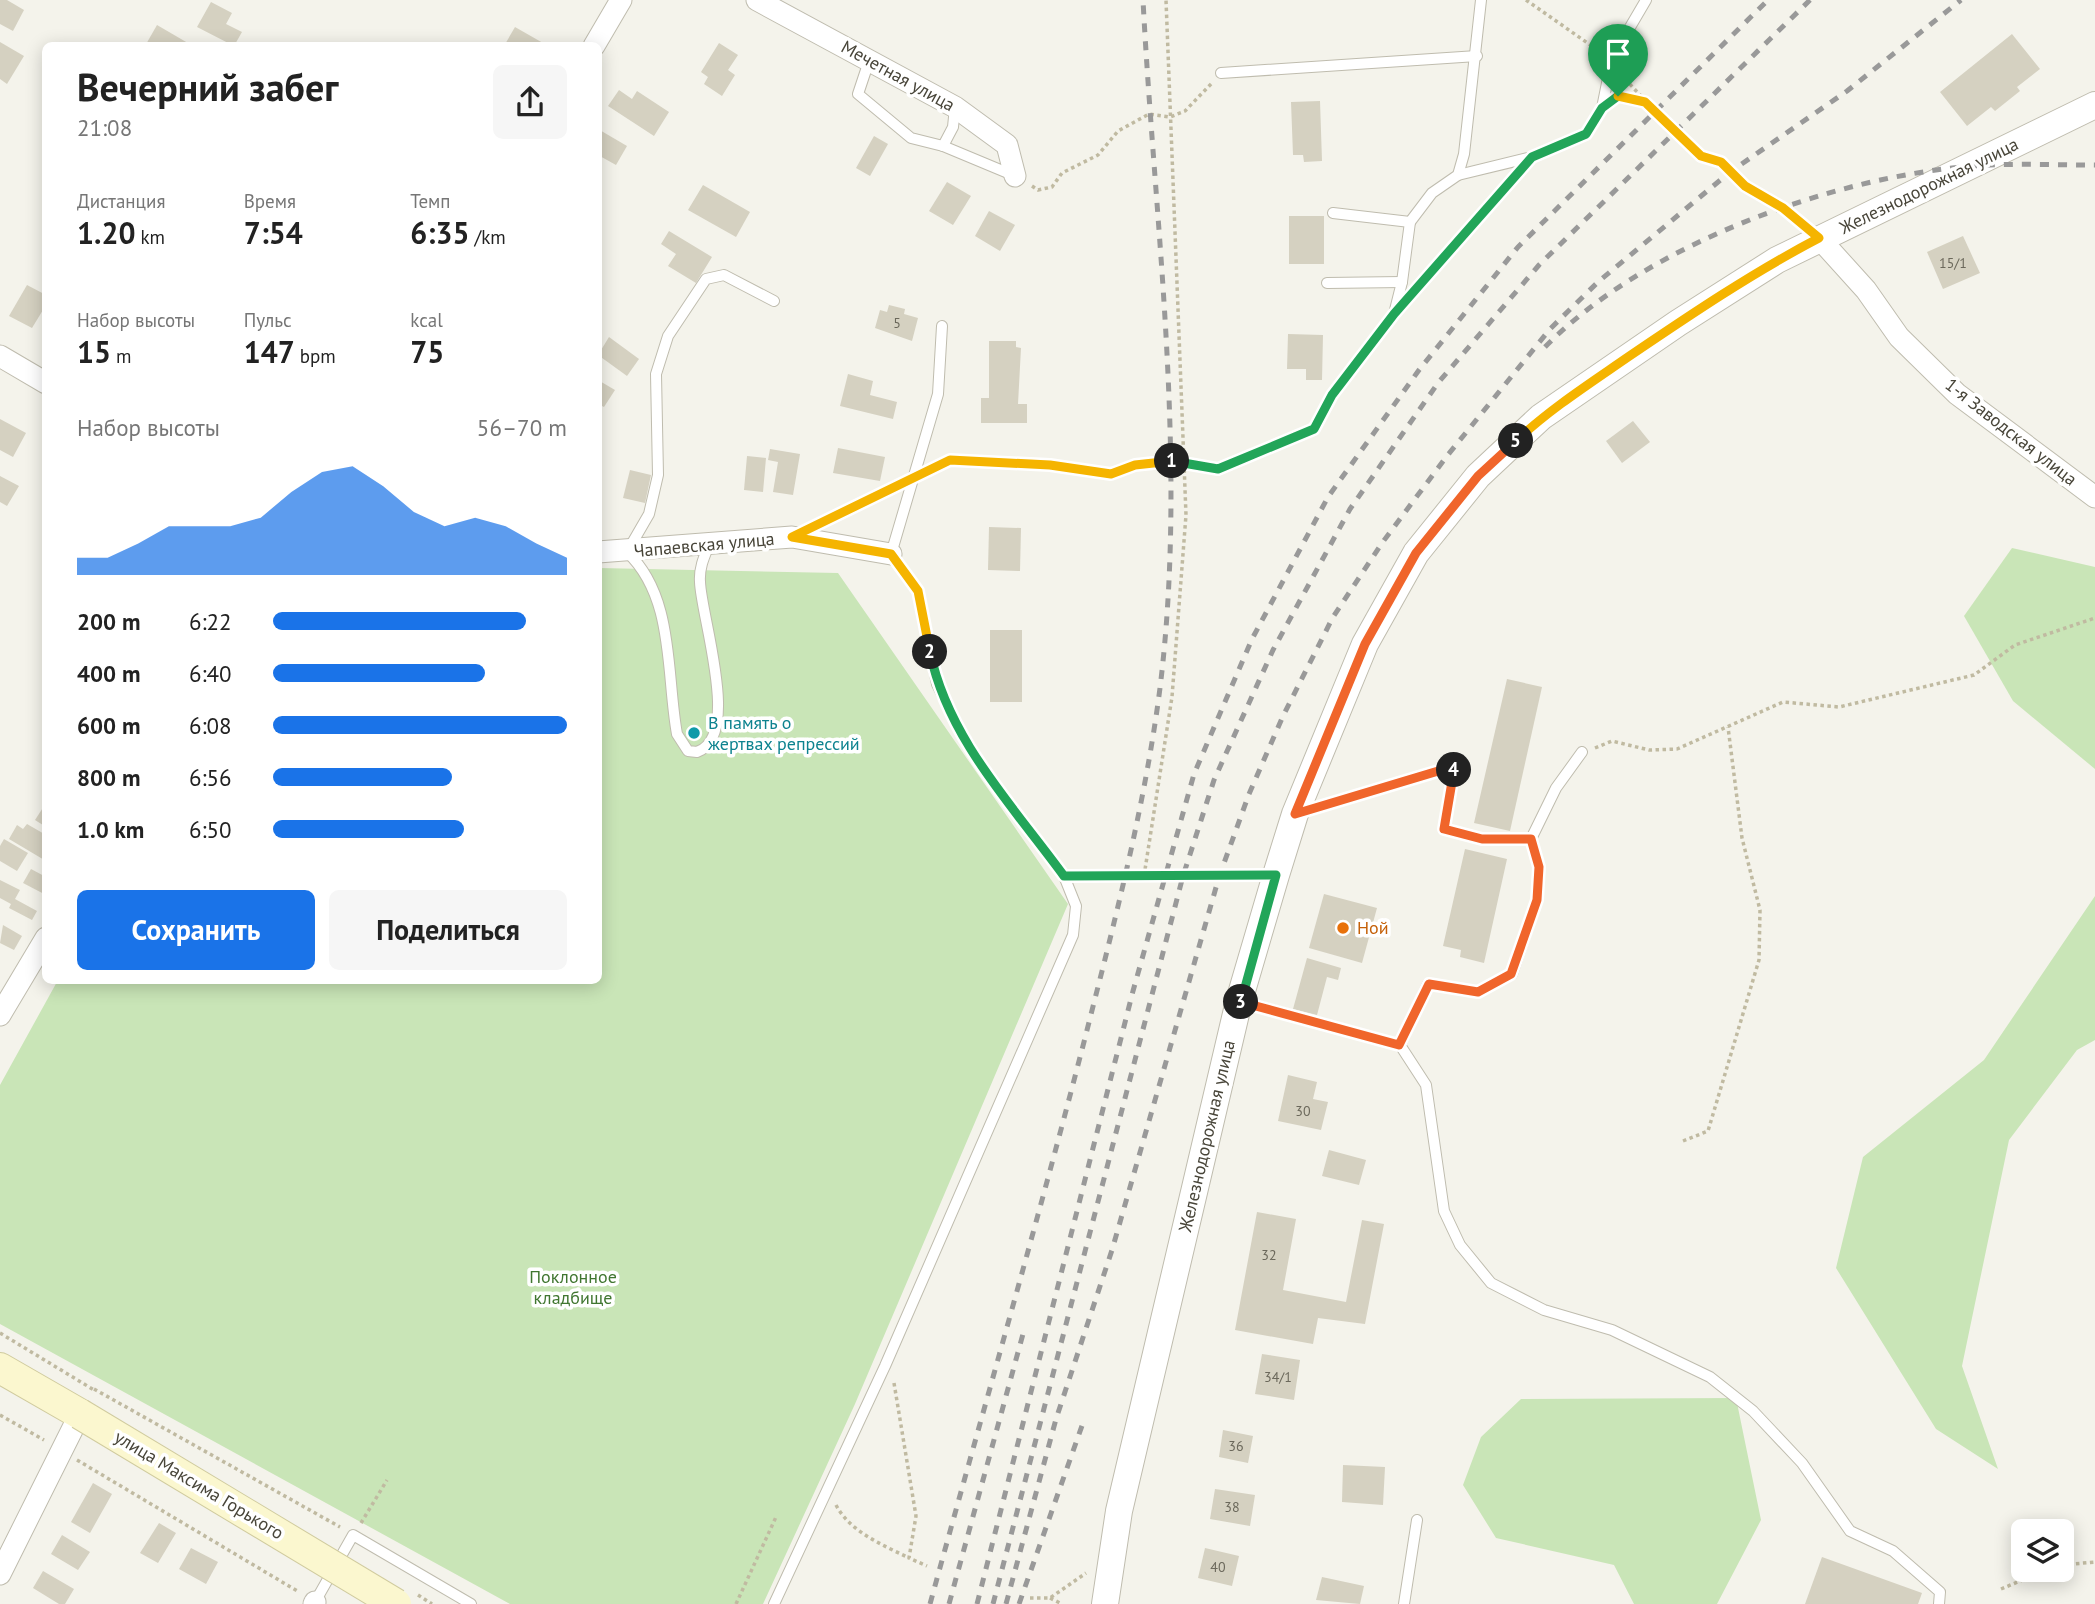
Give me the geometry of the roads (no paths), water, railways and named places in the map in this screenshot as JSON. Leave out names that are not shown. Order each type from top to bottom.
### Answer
[{"type":"main road","name":"улица Максима Горького","points":[[0,1368],[88,1401],[396,1604]]},
{"type":"street","points":[[596,42],[621,0]]},
{"type":"street","name":"Мечетная улица","points":[[757,0],[870,58],[955,107],[1006,145],[1015,176]]},
{"type":"street","name":"Железнодорожная улица","points":[[1105,1604],[1109,1563],[1239,1001],[1276,875],[1295,814],[1365,644],[1416,553],[1478,476],[1541,417],[1689,316],[1777,260],[1819,238],[2095,105]]},
{"type":"street","name":"1-я Заводская улица","points":[[1819,238],[1866,290],[1899,337],[1957,394],[2095,497]]},
{"type":"street","points":[[0,356],[42,381]]},
{"type":"street","name":"Чапаевская улица","points":[[602,552],[792,537],[891,554]]},
{"type":"street","points":[[0,1015],[42,945]]},
{"type":"street","points":[[0,1574],[88,1401]]},
{"type":"lane","points":[[1458,174],[1464,154],[1477,56],[1481,0]]},
{"type":"lane","points":[[1394,314],[1402,282],[1410,222],[1432,192],[1458,174],[1532,157],[1586,134],[1602,108],[1612,58],[1646,0]]},
{"type":"lane","points":[[1221,73],[1477,56]]},
{"type":"lane","points":[[870,58],[858,94],[911,138],[943,146],[1015,176]]},
{"type":"lane","points":[[943,146],[953,127],[955,107]]},
{"type":"lane","points":[[1332,395],[1394,314],[1532,157]]},
{"type":"lane","points":[[1333,214],[1410,222]]},
{"type":"lane","points":[[709,545],[699,579],[716,678],[718,716],[714,738],[709,745],[697,752],[688,751],[677,734],[659,600],[649,576],[627,552],[649,514],[658,475],[656,374],[668,336],[706,279],[724,275],[774,301]]},
{"type":"lane","points":[[1327,283],[1402,282]]},
{"type":"lane","points":[[774,1604],[826,1487],[885,1366],[1073,935],[1076,906],[1064,876],[990,779],[961,732],[937,684],[918,591],[891,554],[938,394],[942,326]]},
{"type":"lane","points":[[1399,1045],[1429,984],[1478,992],[1511,974],[1537,900],[1539,867],[1531,839],[1556,788],[1582,752]]},
{"type":"lane","points":[[1295,814],[1455,766],[1444,829],[1482,839],[1531,839]]},
{"type":"lane","points":[[1239,1001],[1399,1045],[1426,1085],[1444,1211],[1460,1245],[1491,1283],[1544,1310],[1612,1330],[1710,1377],[1753,1411],[1802,1463],[1850,1531],[1894,1551],[1940,1592],[1939,1604]]},
{"type":"lane","points":[[1404,1604],[1417,1520]]},
{"type":"lane","points":[[314,1603],[353,1535],[471,1604]]},
{"type":"lane","points":[[332,1572],[385,1604]]},
{"type":"railway","points":[[930,1604],[1108,948],[1138,819],[1160,688],[1168,602],[1170,430],[1143,0]]},
{"type":"railway","points":[[977,1604],[1133,991],[1194,774],[1252,639],[1328,497],[1419,370],[1518,247],[1768,0]]},
{"type":"railway","points":[[993,1604],[1183,876],[1214,780],[1273,650],[1350,509],[1438,383],[1539,265],[1810,0]]},
{"type":"railway","points":[[1006,1604],[1056,1419],[1112,1250],[1219,877],[1249,794],[1283,716],[1333,617],[1382,543],[1447,456],[1550,329],[1598,282],[1730,172],[1847,91],[1961,0]]},
{"type":"railway","points":[[1545,347],[1586,310],[1634,277],[1687,248],[1744,222],[1802,201],[1918,173],[1973,166],[2095,165]]},
{"type":"railway","points":[[949,1604],[1023,1334]]},
{"type":"railway","points":[[1019,1604],[1084,1420]]},
{"type":"place","name":"В память о жертвах репрессий","points":[[694,733]]},
{"type":"place","name":"Ной","points":[[1343,928]]},
{"type":"park label","name":"Поклонное кладбище","points":[[573,1287]]}]
